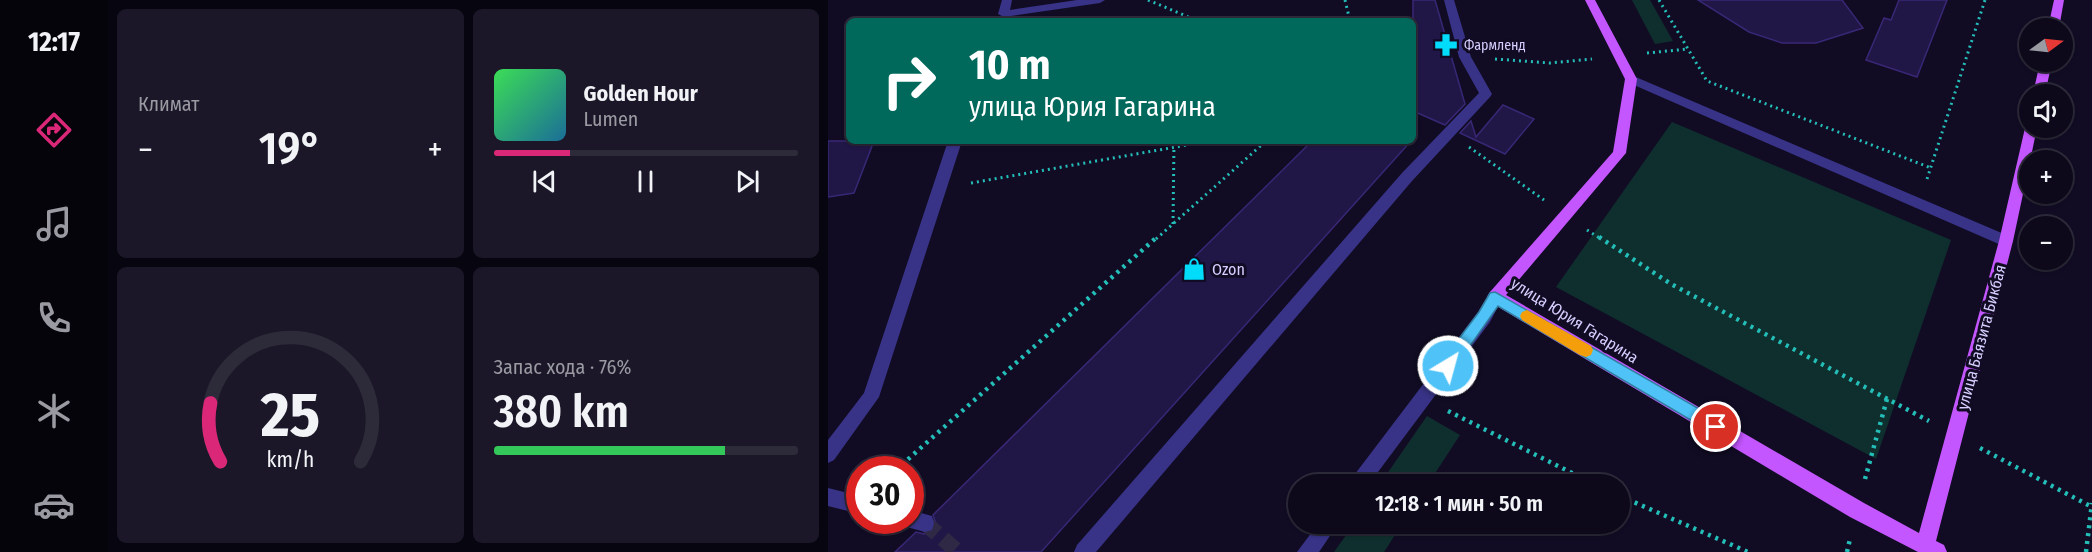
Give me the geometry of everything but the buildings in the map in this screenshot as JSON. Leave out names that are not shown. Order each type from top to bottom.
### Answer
[{"type":"main road","points":[[1590,0],[1631,79]]},
{"type":"main road","points":[[2056,18],[2060,0]]},
{"type":"main road","name":"улица Юрия Гагарина","points":[[1631,79],[1619,153],[1495,297],[1857,510],[1931,549]]},
{"type":"main road","name":"улица Баязита Бикбая","points":[[1931,549],[1954,435],[2006,241],[2029,138]]},
{"type":"street","points":[[1007,0],[1002,17],[1100,0]]},
{"type":"street","points":[[1084,552],[1407,177],[1486,94],[1466,57],[1449,0]]},
{"type":"street","points":[[1631,79],[2006,241]]},
{"type":"street","points":[[828,454],[871,397],[954,144]]},
{"type":"street","points":[[1366,474],[1484,317],[1495,297]]},
{"type":"street","points":[[828,497],[846,502]]},
{"type":"street","points":[[1307,552],[1321,534]]},
{"type":"path","points":[[1148,0],[1191,18]]},
{"type":"path","points":[[1345,0],[1349,18]]},
{"type":"path","points":[[1659,0],[1707,81],[1931,168]]},
{"type":"path","points":[[1919,204],[1985,0]]},
{"type":"path","points":[[1466,57],[1550,63],[1688,49]]},
{"type":"path","points":[[1449,133],[1566,216],[1671,284],[1954,435],[2092,505],[2086,552]]},
{"type":"path","points":[[938,189],[1192,144]]},
{"type":"path","points":[[912,456],[1263,144]]},
{"type":"path","points":[[1173,224],[1174,147]]},
{"type":"path","points":[[1423,398],[1574,474]]},
{"type":"path","points":[[1847,552],[1887,399]]},
{"type":"path","points":[[1630,500],[1748,552]]},
{"type":"green space","points":[[1632,0],[1650,0],[1673,41],[1655,44]]},
{"type":"green space","points":[[1672,122],[1951,240],[1876,459],[1556,287]]},
{"type":"green space","points":[[1427,416],[1460,435],[1435,474],[1387,474]]},
{"type":"green space","points":[[1347,534],[1396,534],[1384,552],[1334,552]]},
{"type":"tunnel","points":[[925,523],[958,552]]},
{"type":"slow traffic","points":[[1527,316],[1586,350]]},
{"type":"place","name":"Фармленд","points":[[1446,45]]},
{"type":"place","name":"Ozon","points":[[1194,269]]},
{"type":"route","points":[[1448,366],[1484,317],[1495,297],[1716,427]]}]
